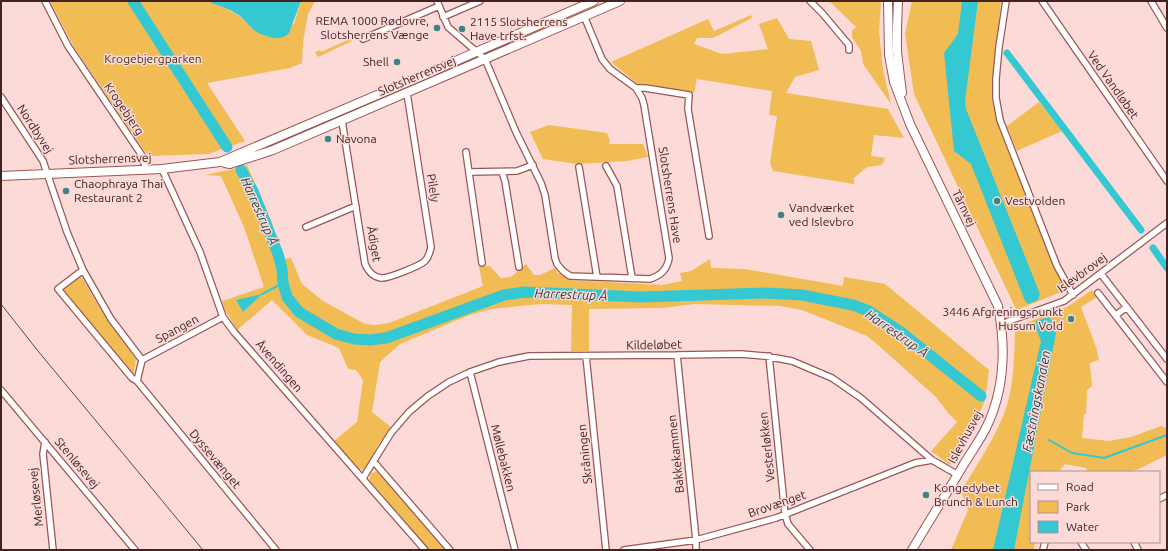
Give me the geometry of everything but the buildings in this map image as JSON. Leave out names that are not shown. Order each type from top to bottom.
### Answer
[{"type":"street","name":"Krogebjerg","points":[[45,1],[68,46],[141,154],[146,169]]},
{"type":"street","points":[[443,17],[480,1]]},
{"type":"street","name":"Slotsherrensvej","points":[[1,176],[162,169],[220,162],[594,1]]},
{"type":"street","name":"Slotsherrensvej","points":[[220,162],[230,164],[273,150],[620,1]]},
{"type":"street","points":[[810,1],[849,45],[849,50]]},
{"type":"street","name":"Tårnvej","points":[[888,1],[889,55],[894,82],[903,102],[910,124],[998,306],[1002,325]]},
{"type":"street","name":"Tårnvej","points":[[898,1],[897,52],[903,102]]},
{"type":"street","points":[[1006,1],[996,79],[996,98],[1000,120],[1057,266],[1073,295]]},
{"type":"street","name":"Ved Vandløbet","points":[[1042,1],[1167,181]]},
{"type":"street","points":[[1151,1],[1167,28]]},
{"type":"street","points":[[364,39],[438,3],[448,27],[484,60]]},
{"type":"street","name":"Slotsherrens Have","points":[[484,60],[516,132],[541,183],[545,195],[557,264],[570,276],[650,279],[659,276],[667,266],[669,258],[642,98],[636,88],[610,69],[602,59],[584,16]]},
{"type":"street","points":[[636,88],[689,95],[688,109],[710,236]]},
{"type":"street","name":"Pilely","points":[[403,271],[424,262],[428,257],[431,247],[407,93]]},
{"type":"street","name":"Nordbyvej","points":[[1,97],[43,161],[48,174]]},
{"type":"street","name":"Ådiget","points":[[342,121],[367,269],[371,274],[381,278],[387,278],[403,271]]},
{"type":"street","points":[[466,152],[482,264]]},
{"type":"street","points":[[469,172],[517,171],[532,165]]},
{"type":"street","points":[[606,166],[617,186],[632,278]]},
{"type":"street","points":[[579,167],[597,277]]},
{"type":"street","name":"Åvendingen","points":[[162,169],[200,252],[223,317],[234,332],[425,550]]},
{"type":"street","points":[[502,172],[505,181],[519,267]]},
{"type":"street","points":[[48,174],[83,270],[111,319],[142,360],[137,381]]},
{"type":"street","points":[[306,228],[356,206]]},
{"type":"street","name":"Islevbrovej","points":[[1002,325],[1009,321],[1064,301],[1167,223]]},
{"type":"street","name":"Dyssevænget","points":[[83,270],[58,289],[132,378],[137,381],[276,550]]},
{"type":"street","points":[[1101,274],[1167,359]]},
{"type":"street","points":[[1098,293],[1167,382]]},
{"type":"street","points":[[1116,315],[1127,307]]},
{"type":"street","name":"Spangen","points":[[142,360],[223,317]]},
{"type":"street","name":"Islevhusvej","points":[[912,550],[986,427],[997,398],[1002,368],[1002,325]]},
{"type":"street","name":"Kildeløbet","points":[[363,478],[392,433],[410,412],[428,396],[449,382],[470,372],[499,362],[529,356],[677,356],[741,354],[769,356],[792,361],[832,378],[861,398],[932,460],[958,475]]},
{"type":"street","name":"Skråningen","points":[[586,356],[606,550]]},
{"type":"street","name":"Bakkekammen","points":[[677,356],[696,550]]},
{"type":"street","name":"Vesterløkken","points":[[769,356],[785,514],[788,524],[810,550]]},
{"type":"street","name":"Møllebakken","points":[[470,372],[515,550]]},
{"type":"street","name":"Stenløsevej","points":[[1,390],[136,550]]},
{"type":"street","name":"Merløsevej","points":[[45,442],[43,454],[53,550]]},
{"type":"street","name":"Brovænget","points":[[624,550],[696,540],[776,518],[916,463],[932,460]]},
{"type":"street","points":[[374,462],[450,550]]},
{"type":"green space","name":"Krogebjergparken","points":[[50,1],[210,1],[211,3],[225,8],[237,15],[258,33],[294,24],[301,1],[315,1],[308,14],[303,42],[302,63],[290,68],[207,83],[245,141],[208,154],[148,156],[74,47]]},
{"type":"green space","points":[[606,1],[615,1],[523,38],[536,31]]},
{"type":"green space","points":[[829,1],[881,1],[879,32],[883,70],[891,104],[863,64],[861,51],[852,37],[852,31],[856,27]]},
{"type":"green space","name":"Vestvolden","points":[[912,1],[1001,1],[992,100],[997,120],[1059,277],[1068,289],[1017,310],[1015,307],[914,94],[905,34]]},
{"type":"green space","points":[[751,15],[752,18],[713,38],[697,38],[694,44],[722,54],[768,49],[759,24],[777,18],[789,39],[811,41],[819,70],[795,77],[786,93],[888,109],[904,138],[874,135],[871,156],[885,158],[882,165],[867,167],[854,178],[854,184],[773,171],[770,163],[777,116],[769,115],[772,91],[697,79],[694,93],[639,85],[611,62],[708,19],[714,31]]},
{"type":"green space","points":[[350,39],[352,41],[318,57],[315,52],[320,50],[321,52]]},
{"type":"green space","points":[[1039,102],[1062,131],[1017,151],[1007,126]]},
{"type":"green space","points":[[549,125],[607,133],[610,141],[609,144],[643,144],[648,157],[627,161],[577,164],[543,159],[530,132]]},
{"type":"green space","points":[[247,165],[270,218],[284,259],[291,258],[302,284],[323,301],[365,324],[376,325],[389,323],[483,286],[479,267],[490,266],[501,278],[511,277],[526,264],[534,275],[540,275],[555,268],[558,273],[570,280],[662,285],[682,281],[680,273],[691,271],[710,259],[711,268],[745,269],[843,286],[844,277],[885,284],[989,370],[985,400],[974,427],[950,465],[931,451],[957,422],[936,397],[867,336],[802,310],[780,306],[694,304],[662,308],[589,309],[589,351],[571,351],[572,305],[541,304],[491,309],[467,316],[400,344],[380,362],[372,412],[392,428],[378,445],[366,468],[363,470],[358,468],[334,441],[357,422],[363,380],[356,370],[348,369],[339,348],[307,335],[272,300],[237,330],[225,310],[222,301],[264,287],[244,227],[221,176],[205,175]]},
{"type":"green space","points":[[81,276],[101,310],[136,359],[133,377],[63,289]]},
{"type":"green space","points":[[1092,290],[1097,297],[1081,307],[1096,347],[1099,360],[1090,364],[1092,386],[1087,390],[1086,414],[1084,414],[1082,438],[1109,441],[1131,437],[1161,426],[1167,428],[1167,455],[1139,469],[1130,471],[1088,471],[1086,468],[1065,464],[1060,471],[1030,471],[1030,543],[1035,543],[1034,550],[951,550],[968,510],[961,491],[993,438],[1007,405],[1014,360],[1015,332],[1018,326],[1067,307]]},
{"type":"green space","points":[[379,471],[444,546],[442,550],[430,550],[369,480],[371,473]]},
{"type":"water","points":[[210,1],[301,1],[289,33],[284,37],[273,38],[258,33],[237,14],[211,3]]},
{"type":"water","points":[[962,1],[978,1],[965,101],[966,109],[1040,294],[1038,300],[1028,304],[1025,301],[971,164],[954,151],[944,53],[958,34]]},
{"type":"water","points":[[262,294],[243,312],[236,300]]},
{"type":"water","name":"Fæstningskanalen","points":[[1049,317],[1056,333],[1014,550],[993,550],[1041,341],[1035,326],[1036,321]]},
{"type":"waterway","name":"Harrestrup Å","points":[[133,1],[227,147]]},
{"type":"waterway","points":[[1007,53],[1141,230]]},
{"type":"waterway","name":"Harrestrup Å","points":[[241,170],[253,191],[278,254],[287,297],[299,312],[336,334],[354,339],[370,340],[386,338],[504,295],[525,292],[642,297],[767,293],[802,295],[853,305],[869,311],[901,332],[981,396]]},
{"type":"waterway","points":[[1153,248],[1167,268]]},
{"type":"waterway","points":[[262,294],[283,283]]},
{"type":"waterway","name":"Harrestrup Å","points":[[1049,440],[1072,453],[1104,458],[1167,435]]},
{"type":"tram line","points":[[1,304],[38,351],[203,550]]},
{"type":"place","name":"REMA 1000 Rødovre, Slotsherrens Vænge","points":[[437,28]]},
{"type":"place","name":"2115 Slotsherrens Have trfst.","points":[[462,29]]},
{"type":"place","name":"Shell","points":[[397,62]]},
{"type":"place","name":"Navona","points":[[328,139]]},
{"type":"place","name":"Chaophraya Thai Restaurant 2","points":[[66,191]]},
{"type":"place","name":"Vestvolden","points":[[997,201]]},
{"type":"place","name":"Vandværket ved Islevbro","points":[[781,215]]},
{"type":"place","name":"3446 Afgreningspunkt Husum Vold","points":[[1071,319]]},
{"type":"place","name":"Kongedybet Brunch & Lunch","points":[[926,495]]}]
